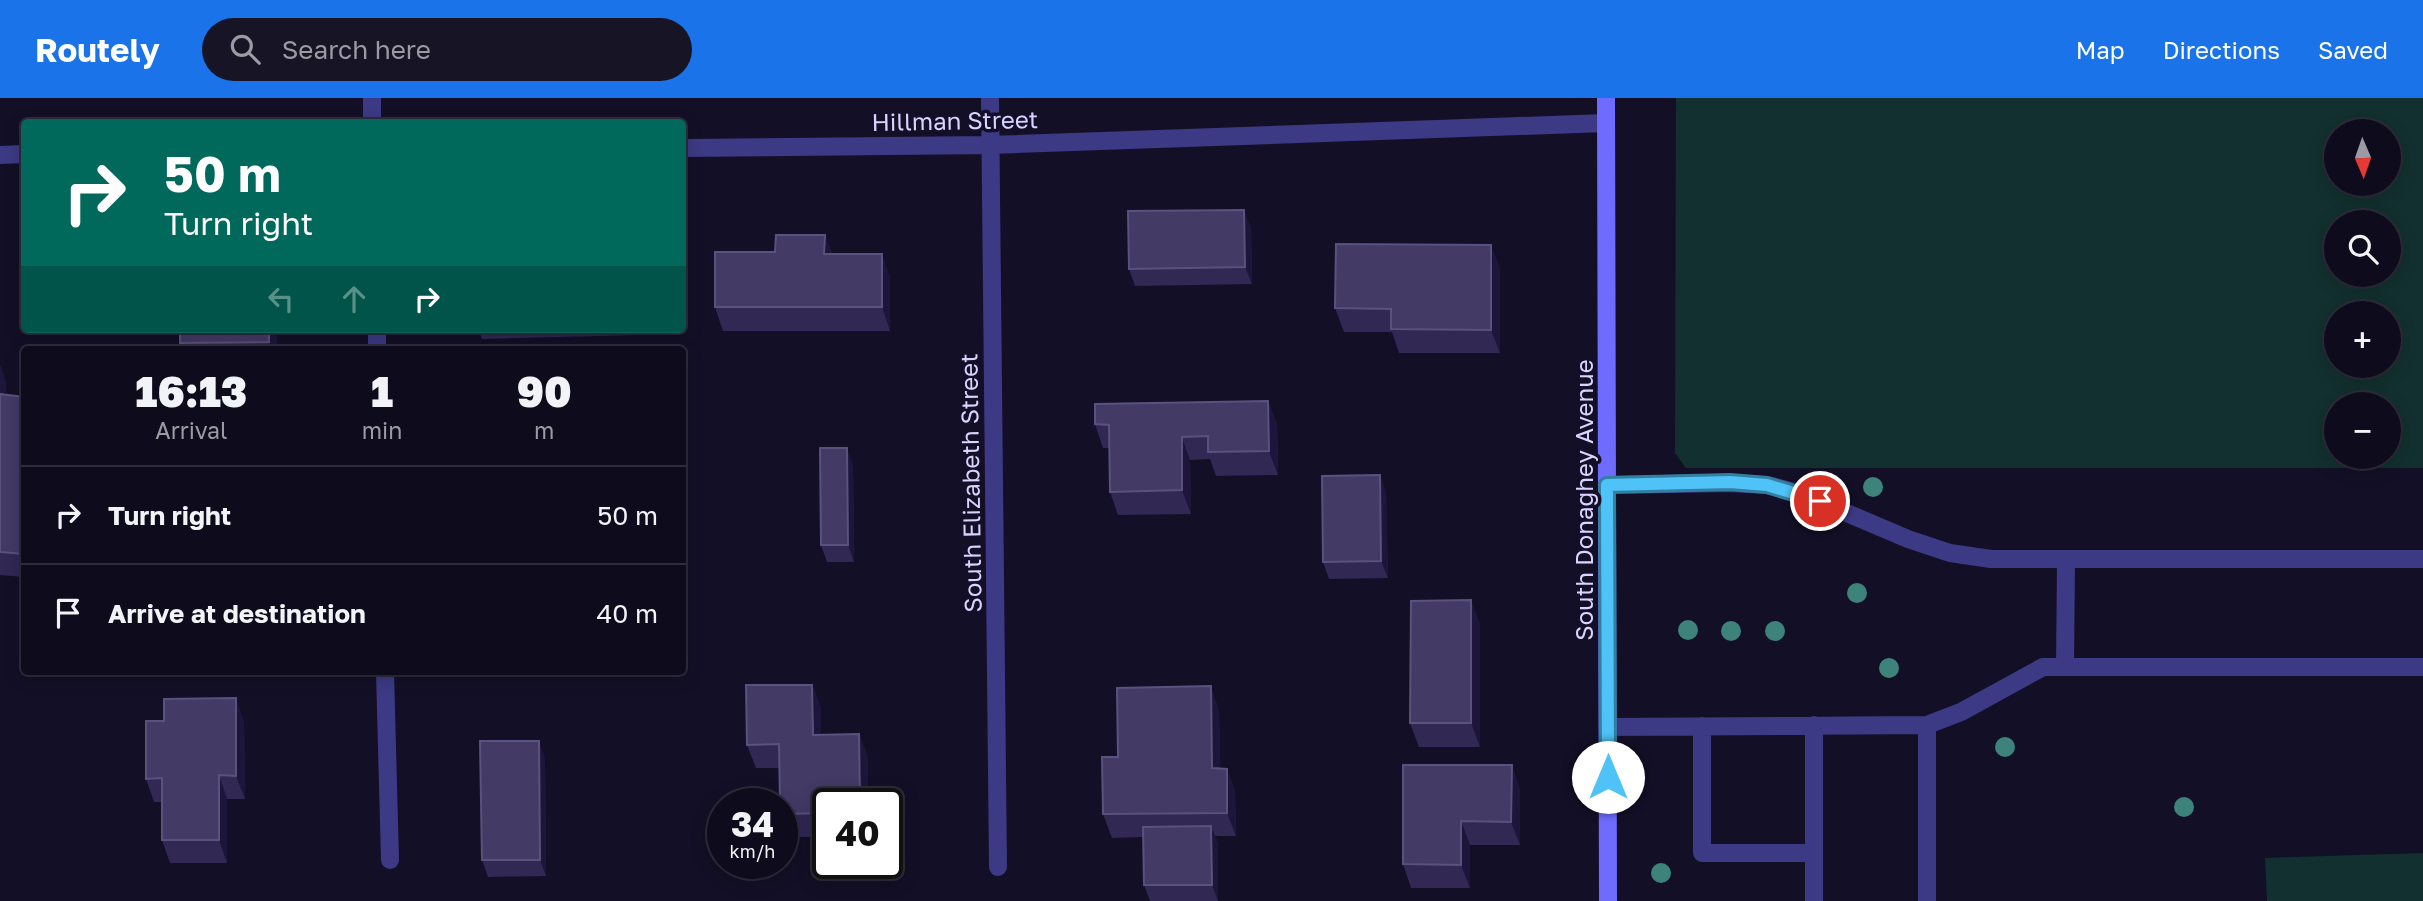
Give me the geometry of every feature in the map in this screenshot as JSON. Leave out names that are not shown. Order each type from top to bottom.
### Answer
[{"type":"street","points":[[372,98],[372,119]]},
{"type":"street","name":"South Elizabeth Street","points":[[990,98],[998,867]]},
{"type":"street","name":"South Donaghey Avenue","points":[[1606,98],[1608,901]]},
{"type":"street","name":"Hillman Street","points":[[686,148],[990,145],[1605,122]]},
{"type":"street","points":[[0,155],[21,154]]},
{"type":"street","points":[[1607,485],[1730,482],[1767,485],[1802,495],[1883,529],[1950,553],[1992,559],[2423,559]]},
{"type":"street","points":[[2065,667],[2066,560]]},
{"type":"street","points":[[1608,727],[1927,724],[1961,712],[2043,667],[2423,667]]},
{"type":"street","points":[[385,675],[390,860]]},
{"type":"street","points":[[1927,724],[1927,901]]},
{"type":"street","points":[[1814,725],[1814,901]]},
{"type":"street","points":[[1702,726],[1702,853],[1814,853]]},
{"type":"green space","points":[[1676,98],[2423,98],[2423,468],[2401,468],[2401,392],[2324,392],[2324,468],[1686,468],[1675,453]]},
{"type":"green space","points":[[2423,853],[2423,901],[2267,901],[2265,858]]},
{"type":"building","points":[[1244,210],[1245,267],[1129,269],[1128,211]]},
{"type":"building","points":[[776,235],[825,235],[824,254],[882,254],[882,307],[715,307],[715,252],[775,252]]},
{"type":"building","points":[[1336,244],[1491,245],[1491,330],[1391,329],[1391,309],[1335,308]]},
{"type":"building","points":[[180,333],[269,333],[269,342],[180,343]]},
{"type":"building","points":[[0,394],[21,397],[21,554],[0,552]]},
{"type":"building","points":[[1268,401],[1269,451],[1208,452],[1208,436],[1182,437],[1182,490],[1110,492],[1109,425],[1095,424],[1095,404]]},
{"type":"building","points":[[820,448],[847,448],[848,545],[821,545]]},
{"type":"building","points":[[1380,475],[1381,561],[1323,562],[1322,476]]},
{"type":"building","points":[[1471,600],[1471,723],[1410,723],[1411,601]]},
{"type":"building","points":[[746,685],[812,685],[813,735],[859,734],[860,788],[812,788],[812,813],[798,814],[798,788],[780,788],[779,744],[747,745]]},
{"type":"building","points":[[1211,686],[1212,768],[1227,769],[1227,813],[1103,814],[1102,757],[1118,757],[1117,688]]},
{"type":"building","points":[[236,698],[236,776],[219,775],[219,840],[162,840],[162,778],[146,779],[146,721],[164,721],[164,699]]},
{"type":"building","points":[[480,741],[539,741],[540,860],[482,860]]},
{"type":"building","points":[[1403,765],[1512,765],[1511,822],[1461,821],[1461,865],[1403,864]]},
{"type":"building","points":[[1211,826],[1212,885],[1144,885],[1143,827]]},
{"type":"route","points":[[1608,777],[1607,485],[1730,482],[1767,485],[1820,501]]}]
